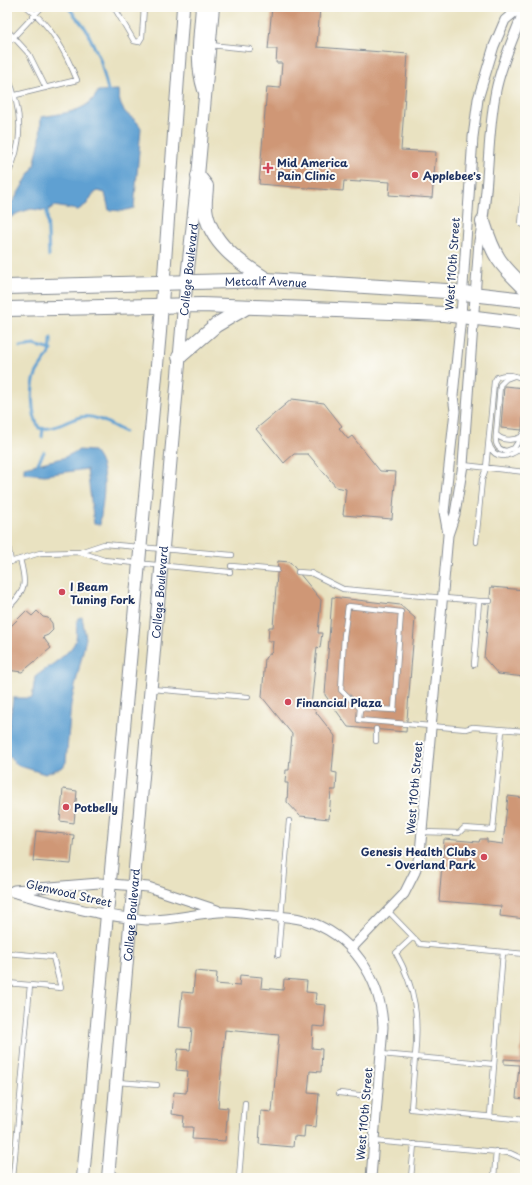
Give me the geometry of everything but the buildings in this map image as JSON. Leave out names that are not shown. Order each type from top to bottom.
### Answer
[{"type":"main road","name":"College Boulevard","points":[[83,1178],[163,283],[183,7]]},
{"type":"main road","points":[[202,7],[198,60],[199,73],[206,95]]},
{"type":"main road","name":"College Boulevard","points":[[108,1176],[179,357],[206,95],[213,7]]},
{"type":"main road","points":[[198,176],[206,186],[205,207],[208,218],[219,242],[234,258],[267,280]]},
{"type":"main road","points":[[483,222],[493,252],[508,272],[525,288]]},
{"type":"main road","name":"Metcalf Avenue","points":[[7,287],[267,280],[469,294],[525,300]]},
{"type":"main road","points":[[7,310],[184,306],[403,312],[468,316],[525,324]]},
{"type":"main road","points":[[179,357],[216,325],[245,308]]},
{"type":"street","name":"West 110th Street","points":[[371,1178],[383,1020],[378,994],[366,968],[351,949],[389,912],[404,894],[415,872],[420,853],[448,535],[455,514],[463,465],[473,137],[478,99],[494,46],[505,20],[521,7]]},
{"type":"street","name":"West 110th Street","points":[[448,535],[444,512],[455,411],[453,396],[468,316],[469,294],[483,222],[487,166],[496,90],[505,56],[525,7]]},
{"type":"street","name":"Glenwood Street","points":[[7,890],[99,883],[110,885],[148,886],[220,911]]},
{"type":"street","name":"Glenwood Street","points":[[7,890],[106,915],[149,920],[220,911],[282,916],[305,920],[323,928],[338,937],[351,949]]},
{"type":"lane","points":[[16,95],[76,80],[66,54],[55,35],[36,14],[27,7]]},
{"type":"lane","points":[[7,44],[42,7]]},
{"type":"lane","points":[[114,7],[134,41],[139,42],[142,36],[144,7]]},
{"type":"lane","points":[[7,30],[30,54],[46,88]]},
{"type":"lane","points":[[210,44],[250,49]]},
{"type":"lane","points":[[7,75],[16,95],[19,119],[19,142],[15,161],[7,176]]},
{"type":"lane","points":[[525,180],[521,224],[525,225]]},
{"type":"lane","points":[[476,542],[482,480],[486,468],[494,382],[497,377],[502,375],[516,375],[525,380]]},
{"type":"lane","points":[[516,375],[506,379],[500,385],[495,443],[497,446],[506,451],[514,448],[524,433]]},
{"type":"lane","points":[[496,434],[498,437],[518,439],[524,433]]},
{"type":"lane","points":[[488,439],[493,451],[504,456],[514,454],[525,443]]},
{"type":"lane","points":[[463,465],[525,472]]},
{"type":"lane","points":[[7,540],[9,563],[40,553],[80,552],[104,544],[232,555]]},
{"type":"lane","points":[[80,552],[104,560],[161,564],[230,572]]},
{"type":"lane","points":[[7,606],[10,606],[21,595],[24,577],[20,559]]},
{"type":"lane","points":[[231,566],[277,570]]},
{"type":"lane","points":[[298,572],[311,573],[343,589],[490,601]]},
{"type":"lane","points":[[474,665],[479,600]]},
{"type":"lane","points":[[360,708],[394,710],[400,612],[348,606],[344,636],[342,690],[360,708],[359,720],[466,729],[473,727],[525,731]]},
{"type":"lane","points":[[150,689],[248,697]]},
{"type":"lane","points":[[376,730],[376,741]]},
{"type":"lane","points":[[422,832],[459,833],[464,828],[493,830],[502,730]]},
{"type":"lane","points":[[278,954],[289,821]]},
{"type":"lane","points":[[389,912],[420,944],[525,954]]},
{"type":"lane","points":[[413,937],[396,953],[410,980],[418,1022],[411,1109],[525,1120]]},
{"type":"lane","points":[[490,1116],[503,952]]},
{"type":"lane","points":[[7,953],[53,956],[61,988],[7,983]]},
{"type":"lane","points":[[13,1178],[30,985]]},
{"type":"lane","points":[[381,1054],[494,1064]]},
{"type":"lane","points":[[116,1082],[157,1085]]},
{"type":"lane","points":[[339,1093],[378,1097]]},
{"type":"lane","points":[[239,1178],[245,1103]]},
{"type":"lane","points":[[374,1141],[496,1151],[510,1153],[525,1160]]},
{"type":"lane","points":[[411,1178],[414,1144]]},
{"type":"lane","points":[[494,1178],[496,1151]]},
{"type":"lane","points":[[108,1176],[143,1178]]},
{"type":"water","points":[[118,90],[121,106],[141,128],[134,208],[122,211],[109,210],[105,193],[98,191],[93,194],[87,204],[78,210],[54,206],[47,211],[31,209],[18,213],[7,220],[7,206],[14,200],[34,166],[40,140],[41,117],[66,113],[81,108],[94,98],[98,91]]},
{"type":"water","points":[[79,450],[93,451],[99,458],[102,467],[104,486],[100,525],[94,524],[87,469],[45,475],[24,473],[24,467],[63,458]]},
{"type":"water","points":[[82,617],[86,638],[71,704],[66,762],[63,767],[45,774],[17,765],[7,755],[7,741],[13,698],[32,698],[35,677],[63,656],[72,647],[76,639],[78,618]]},
{"type":"waterway","points":[[68,7],[86,29],[100,59],[108,90]]},
{"type":"waterway","points":[[47,211],[49,256]]},
{"type":"waterway","points":[[51,338],[49,353],[37,372],[32,392],[34,415],[39,428],[50,428],[76,418],[92,417],[104,421],[125,432]]},
{"type":"waterway","points":[[20,347],[34,345],[52,350]]},
{"type":"waterway","points":[[42,437],[43,429]]},
{"type":"waterway","points":[[38,463],[44,452]]},
{"type":"place","name":"Mid America Pain Clinic","points":[[268,168]]},
{"type":"place","name":"Applebee's","points":[[415,175]]},
{"type":"place","name":"I Beam Tuning Fork","points":[[62,592]]},
{"type":"place","name":"Financial Plaza","points":[[288,702]]},
{"type":"place","name":"Potbelly","points":[[66,807]]},
{"type":"place","name":"Genesis Health Clubs - Overland Park","points":[[484,857]]}]
